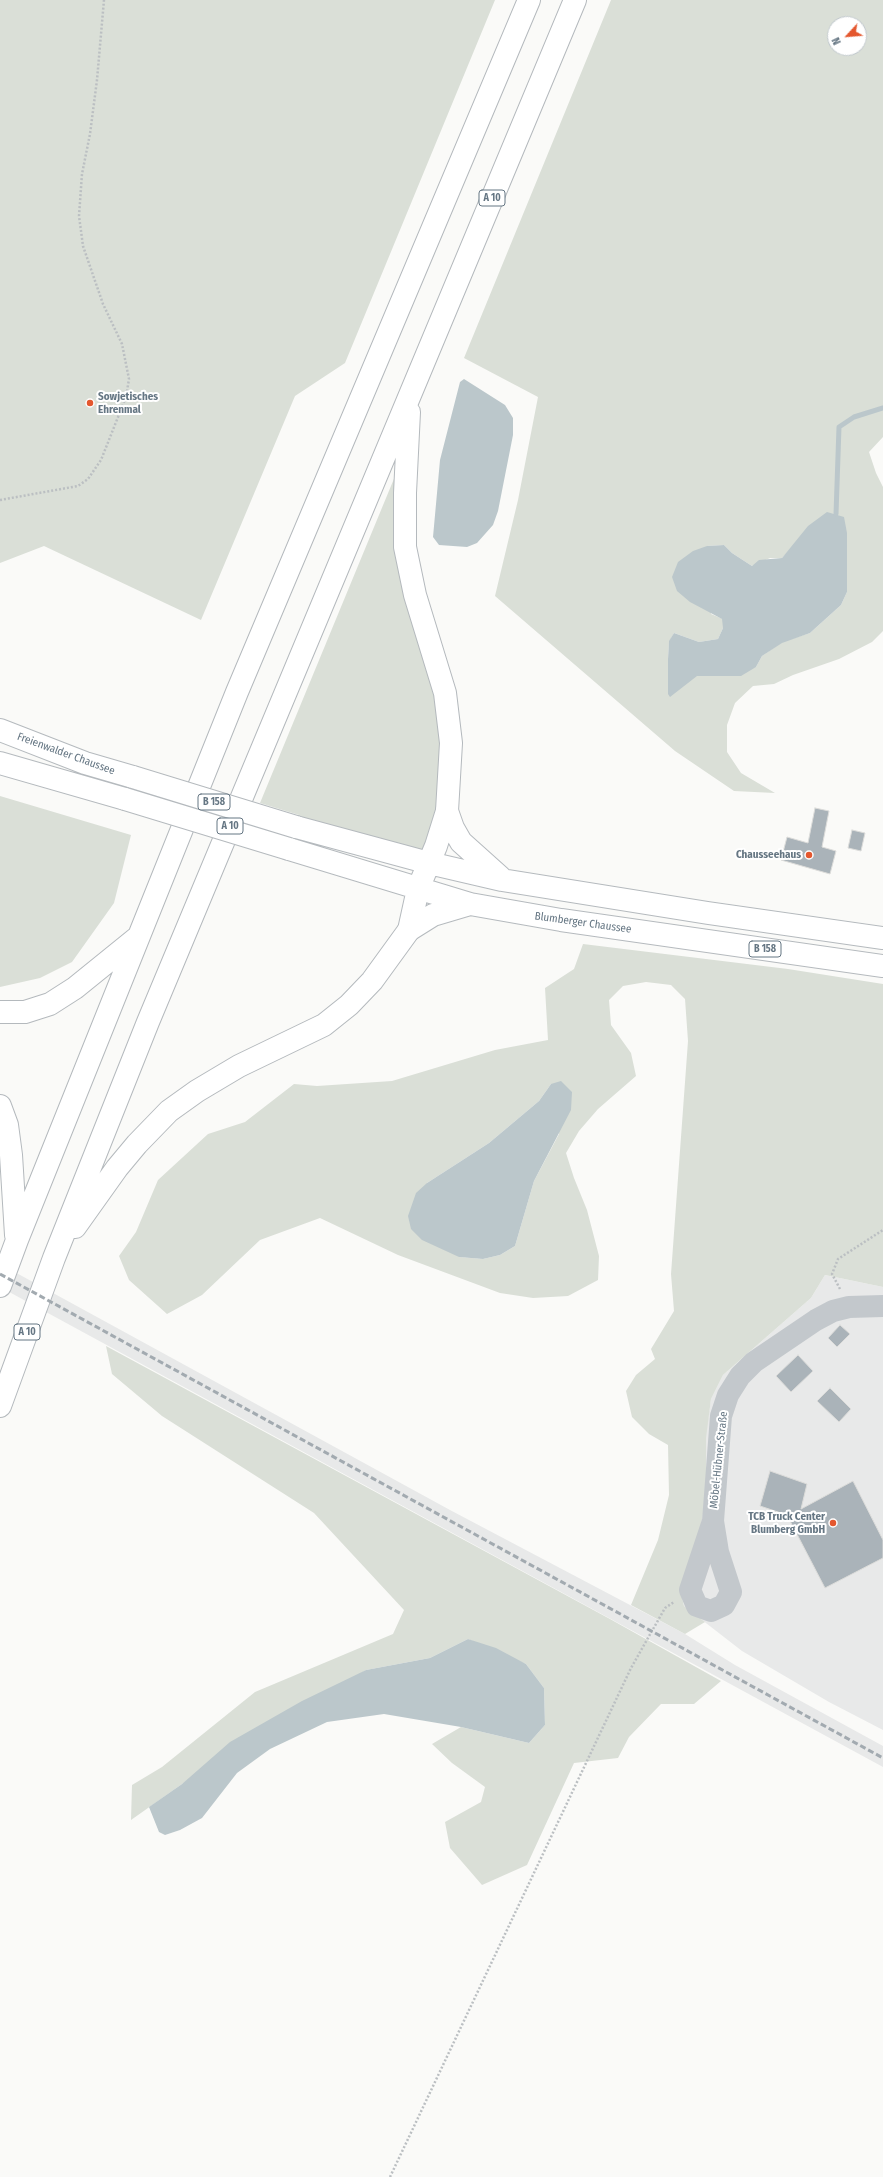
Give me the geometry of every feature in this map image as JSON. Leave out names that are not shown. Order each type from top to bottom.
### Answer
[{"type":"main road","points":[[0,1286],[17,1240],[237,692],[529,0]]},
{"type":"main road","name":"A 10","points":[[0,1406],[54,1258],[148,1022],[575,0]]},
{"type":"main road","points":[[409,397],[405,493],[405,547],[415,595],[445,693],[451,743],[447,810],[429,863],[418,889],[409,930]]},
{"type":"main road","name":"Freienwalder Chaussee","points":[[0,730],[85,763],[296,827],[429,863]]},
{"type":"main road","name":"Blumberger Chaussee","points":[[0,763],[125,799],[470,904],[561,920],[883,966]]},
{"type":"main road","points":[[447,810],[453,828],[461,842],[502,880]]},
{"type":"main road","name":"B 158","points":[[429,863],[502,880],[708,913],[883,938]]},
{"type":"main road","points":[[54,1258],[117,1168],[137,1144],[169,1111],[197,1091],[239,1066],[324,1025],[349,1005],[372,981],[409,930],[433,915],[470,904]]},
{"type":"main road","points":[[0,1012],[25,1012],[50,1004],[76,988],[140,935]]},
{"type":"main road","points":[[0,1106],[7,1125],[11,1155],[17,1240]]},
{"type":"street","name":"Möbel-Hübner-Straße","points":[[713,1521],[691,1581],[691,1594],[697,1606],[704,1610],[717,1610],[729,1600],[731,1592],[730,1584],[718,1552],[713,1521],[721,1416],[728,1395],[740,1376],[754,1362],[816,1320],[833,1311],[849,1307],[883,1306]]},
{"type":"path","points":[[0,500],[78,486],[88,479],[95,469],[119,418],[126,397],[129,380],[122,344],[103,304],[83,246],[79,216],[82,174],[90,134],[97,80],[104,0]]},
{"type":"path","points":[[849,1307],[832,1274],[838,1258],[883,1230]]},
{"type":"path","points":[[390,2177],[631,1668],[665,1608],[691,1594]]},
{"type":"shaded area","points":[[0,0],[495,0],[345,363],[295,396],[201,620],[44,546],[0,563]]},
{"type":"shaded area","points":[[611,0],[883,0],[883,437],[869,452],[876,473],[883,487],[883,631],[872,642],[839,659],[793,675],[774,684],[753,686],[735,703],[727,725],[727,752],[741,773],[775,793],[734,791],[675,751],[495,596],[518,500],[538,397],[464,358]],"holes":[[[847,533],[847,592],[841,605],[810,633],[782,642],[762,656],[756,667],[697,676],[668,659],[669,642],[674,633],[699,642],[718,639],[723,628],[723,619],[711,614],[707,546],[724,545],[732,553],[752,566],[770,558],[782,558],[794,545]]]},
{"type":"shaded area","points":[[464,379],[505,405],[513,418],[513,435],[498,511],[493,525],[477,543],[467,547],[439,545],[433,537],[440,460],[460,382]]},
{"type":"shaded area","points":[[398,469],[442,722],[440,801],[425,849],[421,851],[298,818],[299,815],[260,803]]},
{"type":"shaded area","points":[[827,512],[844,517],[847,533],[847,592],[841,605],[810,633],[782,643],[762,656],[756,667],[741,676],[697,676],[670,697],[668,694],[669,641],[674,633],[699,642],[718,639],[723,628],[722,619],[690,602],[677,591],[672,577],[678,562],[693,551],[707,546],[724,545],[732,553],[752,566],[759,560],[782,558],[808,526]]},
{"type":"shaded area","points":[[0,796],[131,835],[114,903],[72,962],[40,978],[0,987]]},
{"type":"shaded area","points":[[583,944],[788,969],[883,984],[883,1287],[825,1275],[811,1298],[723,1375],[711,1399],[706,1438],[706,1496],[701,1525],[681,1593],[684,1606],[705,1622],[685,1634],[631,1605],[658,1540],[669,1495],[668,1445],[649,1434],[632,1417],[626,1391],[636,1375],[655,1359],[651,1349],[674,1311],[671,1274],[688,1041],[685,999],[671,985],[646,982],[623,986],[609,1000],[611,1025],[631,1053],[636,1076],[598,1109],[579,1131],[566,1153],[587,1210],[599,1256],[598,1280],[568,1296],[533,1298],[500,1293],[398,1255],[320,1218],[260,1240],[202,1295],[167,1314],[129,1280],[119,1256],[136,1232],[158,1180],[208,1134],[245,1122],[294,1084],[317,1086],[392,1081],[495,1050],[548,1040],[545,988],[574,969]],"holes":[[[551,1084],[559,1134],[534,1181],[515,1246],[500,1255],[483,1259],[459,1257],[427,1183],[489,1143],[539,1101]]]},
{"type":"shaded area","points":[[561,1081],[572,1092],[571,1110],[534,1181],[515,1246],[500,1255],[483,1259],[459,1257],[422,1240],[411,1229],[408,1216],[416,1193],[427,1183],[489,1143],[539,1101],[551,1084]]},
{"type":"shaded area","points":[[0,1264],[450,1510],[685,1634],[735,1665],[883,1746],[883,1767],[0,1287]]},
{"type":"shaded area","points":[[825,1275],[883,1287],[883,1730],[829,1702],[742,1651],[684,1606],[681,1593],[711,1399],[723,1375],[811,1298]]},
{"type":"shaded area","points":[[106,1346],[610,1619],[721,1681],[694,1704],[661,1704],[629,1737],[618,1758],[574,1763],[527,1865],[482,1885],[450,1848],[445,1822],[481,1802],[485,1787],[452,1763],[432,1744],[461,1727],[529,1743],[545,1725],[544,1688],[526,1664],[468,1639],[430,1658],[366,1670],[182,1784],[131,1820],[132,1785],[162,1767],[255,1692],[393,1634],[404,1610],[314,1513],[162,1416],[112,1374]]},
{"type":"shaded area","points":[[468,1639],[496,1648],[526,1664],[544,1688],[545,1725],[529,1743],[461,1727],[384,1714],[327,1722],[270,1749],[237,1773],[202,1818],[180,1830],[165,1835],[159,1832],[149,1807],[182,1784],[230,1742],[302,1701],[366,1670],[430,1658]]},
{"type":"building","name":"Chausseehaus","points":[[815,808],[829,811],[822,847],[836,851],[830,874],[781,860],[787,837],[808,843]]},
{"type":"building","points":[[852,830],[865,833],[861,851],[848,848]]},
{"type":"building","points":[[840,1325],[850,1334],[837,1347],[828,1338]]},
{"type":"building","points":[[798,1355],[813,1371],[791,1392],[776,1376]]},
{"type":"building","points":[[830,1388],[851,1409],[839,1422],[817,1401]]},
{"type":"building","name":"TCB Truck Center Blumberg GmbH","points":[[770,1471],[807,1484],[801,1509],[853,1481],[883,1540],[883,1558],[825,1588],[787,1515],[760,1506]]},
{"type":"waterway","points":[[836,514],[839,427],[854,417],[883,408]]},
{"type":"railway","points":[[0,1274],[883,1758]]},
{"type":"place","name":"Sowjetisches Ehrenmal","points":[[90,403]]},
{"type":"place","name":"Chausseehaus","points":[[809,855]]},
{"type":"place","name":"TCB Truck Center Blumberg GmbH","points":[[833,1523]]}]
